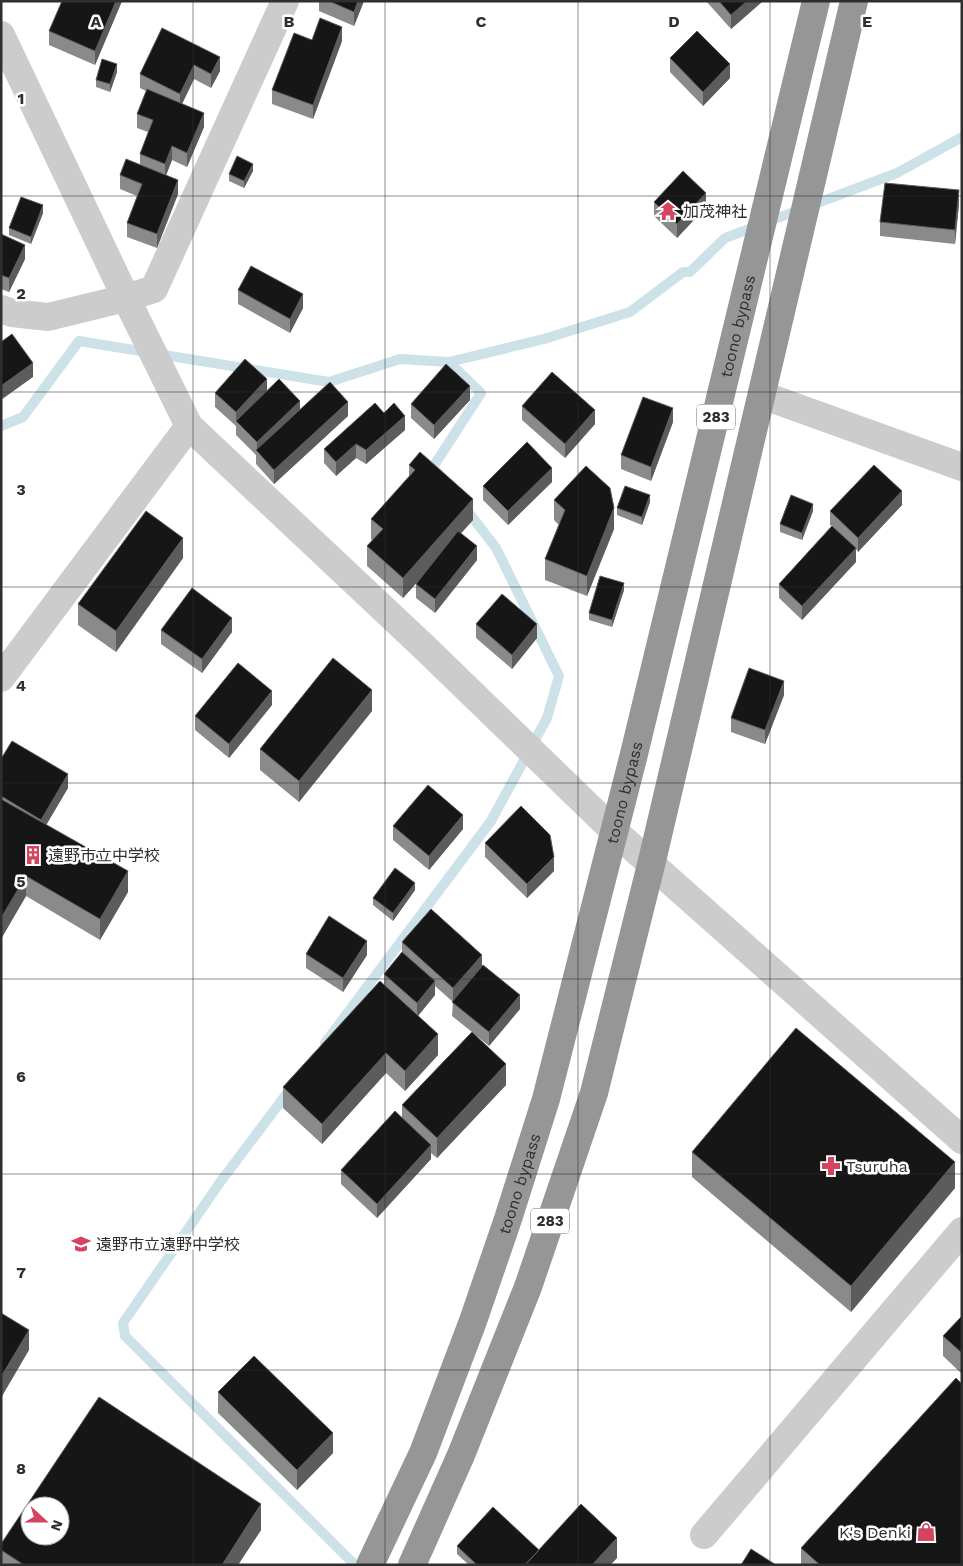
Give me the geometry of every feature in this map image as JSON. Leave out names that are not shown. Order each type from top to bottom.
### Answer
[{"type":"highway","name":"toono bypass","points":[[370,1565],[423,1453],[473,1321],[546,1099],[614,832],[816,1]]},
{"type":"highway","name":"283","points":[[412,1565],[461,1455],[528,1287],[591,1102],[651,865],[854,1]]},
{"type":"street","points":[[1,309],[12,313],[48,317],[126,298],[154,289],[284,1]]},
{"type":"street","points":[[1,35],[189,426],[423,646],[614,832],[962,1140]]},
{"type":"street","points":[[762,395],[962,467]]},
{"type":"street","points":[[1,678],[189,426]]},
{"type":"street","points":[[704,1535],[962,1231]]},
{"type":"building","points":[[62,1],[116,1],[95,51],[49,31]]},
{"type":"building","points":[[329,1],[358,1],[354,12]]},
{"type":"building","points":[[719,1],[747,1],[731,15]]},
{"type":"building","points":[[320,18],[342,27],[313,105],[272,90],[294,33],[312,40]]},
{"type":"building","points":[[162,28],[220,57],[211,74],[194,65],[180,94],[140,74]]},
{"type":"building","points":[[697,31],[730,64],[703,92],[670,58]]},
{"type":"building","points":[[102,59],[117,64],[110,84],[96,80]]},
{"type":"building","points":[[147,89],[204,113],[187,153],[172,146],[165,164],[140,154],[153,120],[137,114]]},
{"type":"building","points":[[237,156],[253,164],[244,181],[229,174]]},
{"type":"building","points":[[126,159],[178,180],[157,234],[127,223],[142,184],[120,175]]},
{"type":"building","points":[[683,171],[706,193],[677,224],[654,202]]},
{"type":"building","points":[[885,183],[959,190],[955,230],[880,222]]},
{"type":"building","points":[[21,197],[43,205],[31,237],[9,228]]},
{"type":"building","points":[[1,234],[25,245],[9,278],[1,275]]},
{"type":"building","points":[[251,266],[303,294],[290,319],[238,290]]},
{"type":"building","points":[[12,334],[33,363],[1,386],[1,342]]},
{"type":"building","points":[[245,359],[267,379],[236,412],[215,393]]},
{"type":"building","points":[[446,364],[470,386],[434,425],[411,404]]},
{"type":"building","points":[[552,372],[595,410],[565,444],[522,406]]},
{"type":"building","points":[[279,379],[300,401],[257,442],[236,421]]},
{"type":"building","points":[[330,382],[348,402],[274,470],[256,450]]},
{"type":"building","points":[[643,397],[673,408],[651,467],[621,455]]},
{"type":"building","points":[[375,403],[384,413],[394,403],[405,416],[366,450],[356,444],[336,462],[324,449]]},
{"type":"building","points":[[527,442],[552,468],[508,511],[483,486]]},
{"type":"building","points":[[420,452],[473,499],[403,578],[367,546],[383,529],[371,519],[415,470],[409,465]]},
{"type":"building","points":[[874,465],[902,491],[858,538],[830,511]]},
{"type":"building","points":[[586,466],[610,488],[614,508],[587,576],[545,559],[565,510],[554,500]]},
{"type":"building","points":[[625,486],[650,495],[642,517],[617,508]]},
{"type":"building","points":[[791,495],[813,504],[802,533],[780,524]]},
{"type":"building","points":[[146,511],[183,538],[116,631],[78,604]]},
{"type":"building","points":[[832,526],[856,548],[802,606],[779,584]]},
{"type":"building","points":[[458,531],[477,546],[435,599],[416,584]]},
{"type":"building","points":[[600,576],[624,583],[612,620],[589,613]]},
{"type":"building","points":[[192,588],[232,618],[202,659],[161,630]]},
{"type":"building","points":[[502,594],[537,624],[512,655],[476,624]]},
{"type":"building","points":[[333,658],[372,690],[299,781],[260,749]]},
{"type":"building","points":[[238,663],[272,691],[229,744],[195,716]]},
{"type":"building","points":[[749,668],[784,681],[765,730],[731,718]]},
{"type":"building","points":[[12,741],[68,774],[41,820],[1,796],[1,759]]},
{"type":"building","points":[[428,785],[463,815],[429,856],[393,826]]},
{"type":"building","name":"遠野市立中学校","points":[[1,799],[128,871],[100,919],[26,876],[1,918]]},
{"type":"building","points":[[521,806],[550,835],[554,857],[527,884],[485,843]]},
{"type":"building","points":[[395,868],[415,883],[393,913],[373,898]]},
{"type":"building","points":[[431,909],[482,955],[453,988],[402,942]]},
{"type":"building","points":[[329,916],[367,941],[343,978],[306,954]]},
{"type":"building","points":[[402,952],[435,981],[417,1003],[384,974]]},
{"type":"building","points":[[483,965],[520,995],[489,1032],[452,1002]]},
{"type":"building","points":[[380,981],[438,1034],[405,1071],[386,1053],[322,1124],[283,1087]]},
{"type":"building","points":[[796,1028],[955,1162],[851,1286],[692,1152]]},
{"type":"building","points":[[472,1032],[506,1064],[437,1138],[402,1105]]},
{"type":"building","points":[[395,1111],[431,1145],[377,1204],[341,1170]]},
{"type":"building","points":[[1,1313],[29,1330],[1,1377]]},
{"type":"building","points":[[962,1316],[962,1353],[943,1336]]},
{"type":"building","points":[[254,1356],[333,1433],[297,1470],[218,1392]]},
{"type":"building","points":[[956,1378],[962,1384],[962,1565],[820,1565],[801,1548]]},
{"type":"building","points":[[99,1397],[261,1504],[222,1565],[24,1565],[1,1550],[1,1544],[20,1516],[20,1546],[70,1546],[70,1496],[33,1496]]},
{"type":"building","points":[[581,1504],[617,1538],[592,1565],[525,1565]]},
{"type":"building","points":[[493,1507],[539,1550],[525,1565],[477,1565],[457,1546]]},
{"type":"building","points":[[751,1549],[776,1565],[741,1565]]},
{"type":"waterway","points":[[1,426],[23,417],[79,341],[329,382],[400,359],[449,362],[544,339],[630,312],[683,272],[690,272],[725,238],[897,173],[962,137]]},
{"type":"waterway","points":[[440,476],[433,467],[481,393],[449,362]]},
{"type":"waterway","points":[[325,1043],[491,821],[547,718],[559,676],[496,548],[466,509]]},
{"type":"waterway","points":[[291,1088],[221,1181],[123,1323],[125,1336],[355,1565]]},
{"type":"place","name":"加茂神社","points":[[668,211]]},
{"type":"place","name":"遠野市立中学校","points":[[33,855]]},
{"type":"place","name":"Tsuruha","points":[[831,1166]]},
{"type":"place","name":"遠野市立遠野中学校","points":[[81,1244]]},
{"type":"place","name":"K's Denki","points":[[926,1532]]}]
